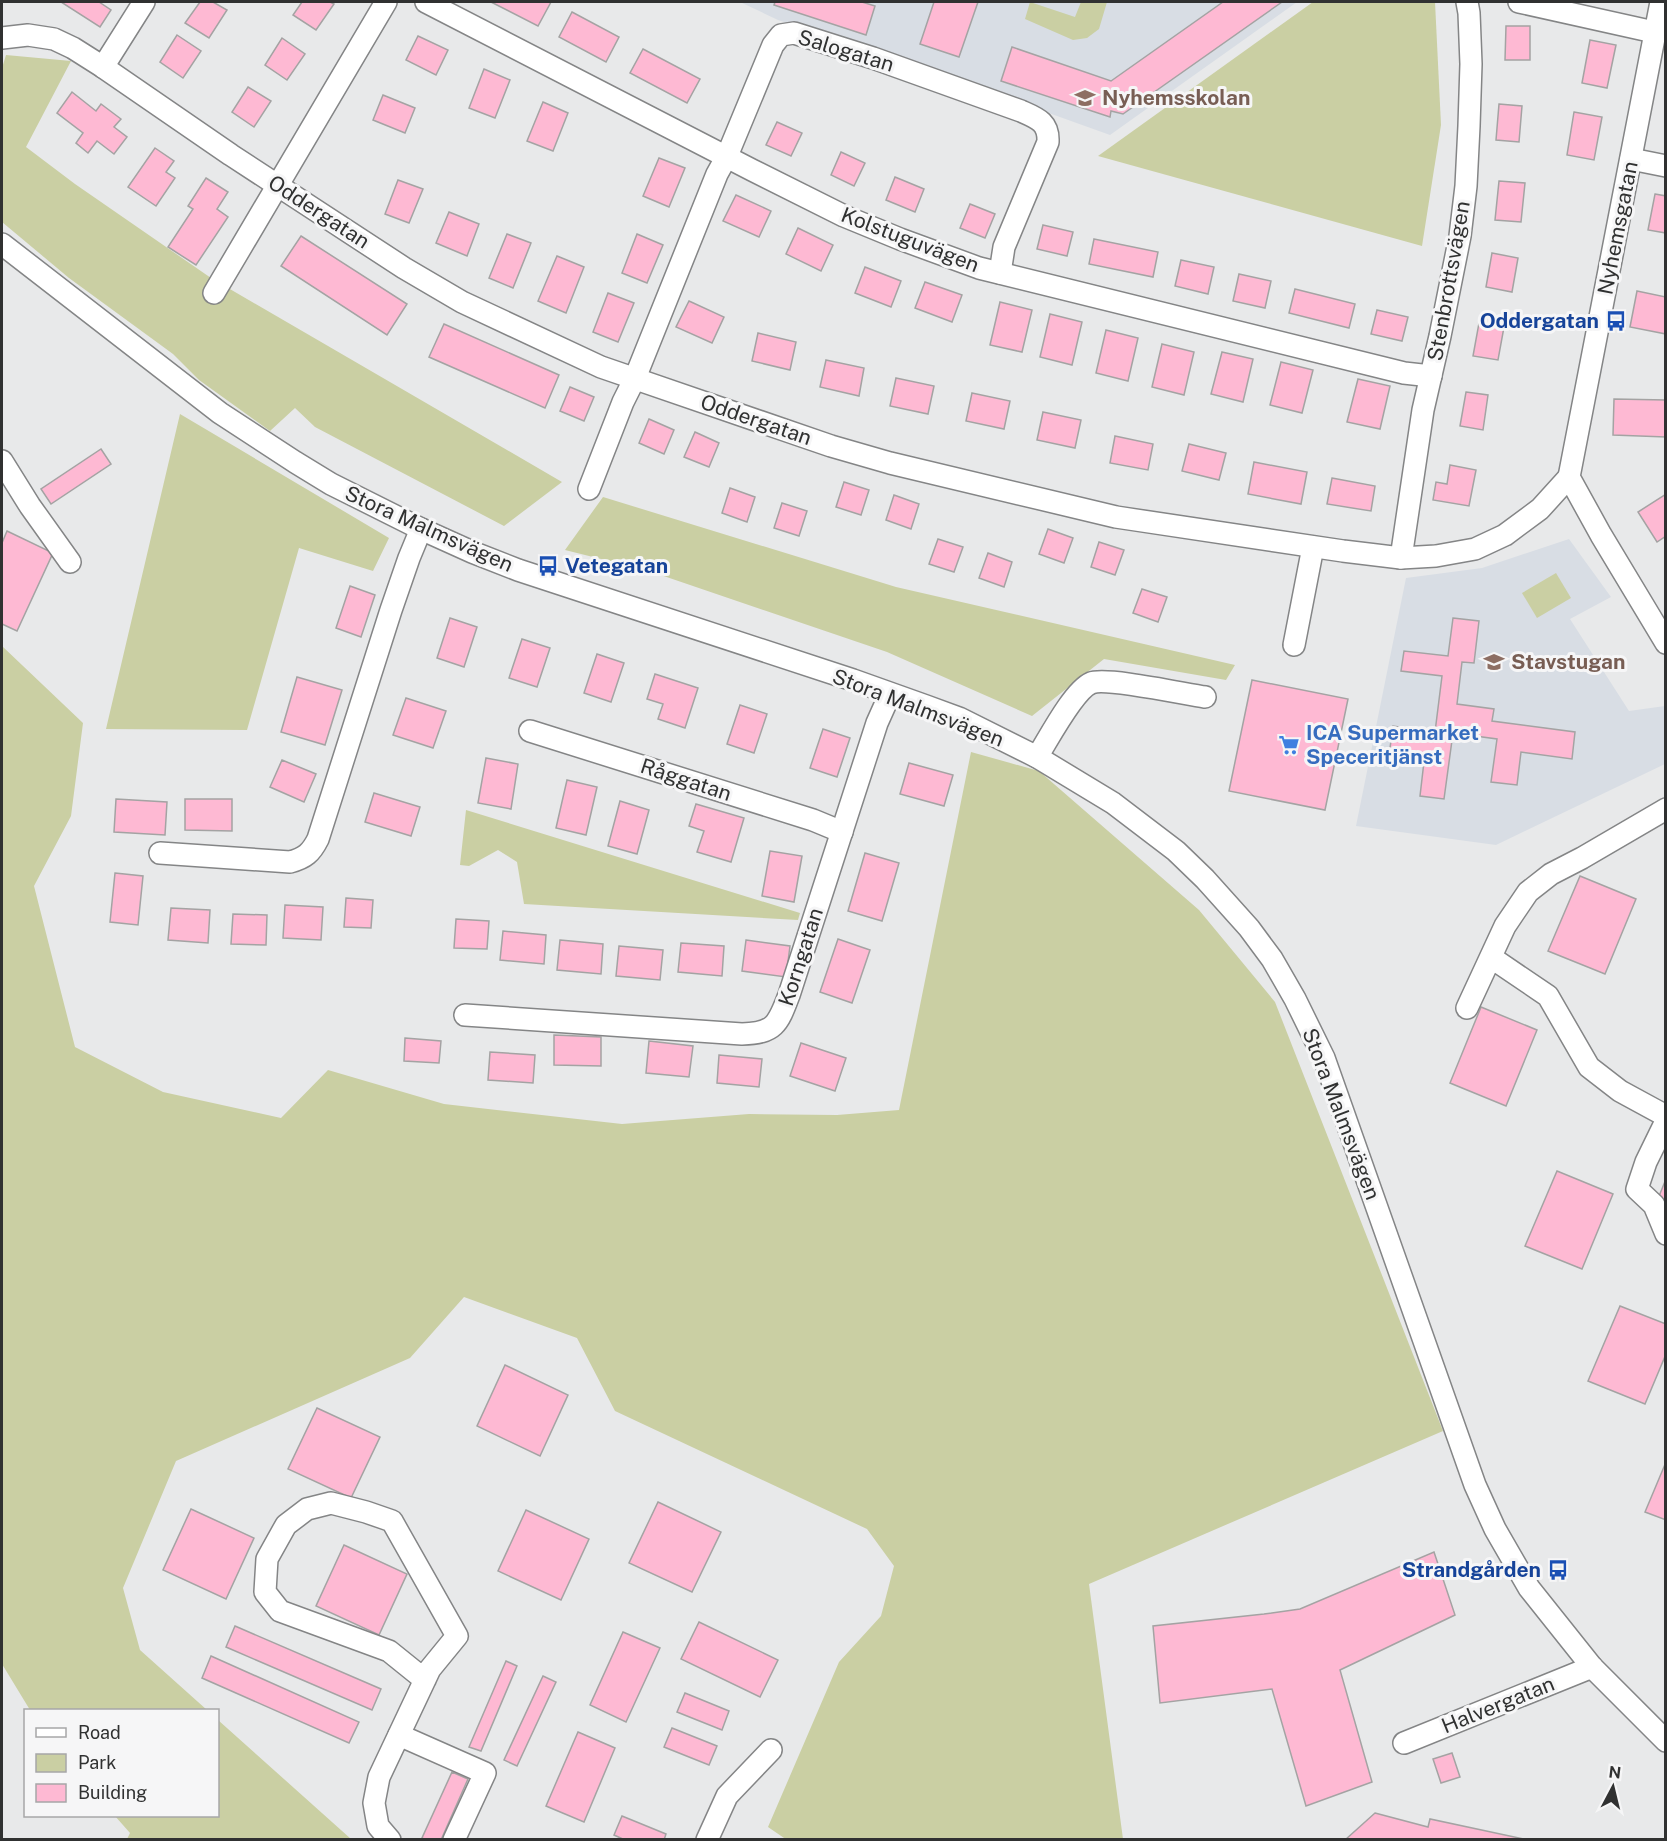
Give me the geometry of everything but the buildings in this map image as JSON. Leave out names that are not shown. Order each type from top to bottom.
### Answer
[{"type":"street","points":[[103,67],[144,2]]},
{"type":"street","points":[[214,292],[386,2]]},
{"type":"street","name":"Kolstuguvägen","points":[[426,2],[844,216],[911,243],[979,268],[1404,373],[1431,376]]},
{"type":"street","name":"Stenbrottsvägen","points":[[1401,558],[1423,410],[1460,236],[1466,186],[1471,64],[1467,2]]},
{"type":"street","points":[[1519,2],[1654,32]]},
{"type":"street","name":"Nyhemsgatan","points":[[1569,477],[1661,2]]},
{"type":"street","name":"Salogatan","points":[[589,489],[717,174],[773,45],[782,35],[794,33],[873,58],[1038,119],[1048,132],[1048,142],[1005,247],[1000,273]]},
{"type":"street","name":"Oddergatan","points":[[2,38],[28,36],[54,39],[72,48],[404,268],[462,302],[601,367],[831,446],[931,473],[1116,517],[1401,558],[1436,556],[1475,549],[1505,535],[1540,509],[1569,477]]},
{"type":"street","points":[[1631,159],[1665,166]]},
{"type":"street","name":"Stora Malmsvägen","points":[[2,244],[220,413],[332,484],[421,529],[518,570],[853,680],[959,718],[1037,757],[1113,803],[1176,851],[1233,909],[1272,959],[1324,1058],[1475,1485],[1495,1529],[1529,1588],[1592,1667],[1665,1740]]},
{"type":"street","points":[[2,461],[30,506],[70,562]]},
{"type":"street","points":[[1569,477],[1665,643]]},
{"type":"street","points":[[160,853],[290,862],[303,859],[312,850],[318,839],[394,600],[421,529]]},
{"type":"street","points":[[1294,645],[1313,547]]},
{"type":"street","points":[[1037,757],[1080,691],[1091,683],[1131,685],[1205,697]]},
{"type":"street","name":"Korngatan","points":[[465,1015],[742,1034],[760,1034],[771,1028],[781,1017],[877,723],[890,694]]},
{"type":"street","name":"Råggatan","points":[[530,730],[813,820],[842,832]]},
{"type":"street","points":[[1467,1008],[1505,926],[1528,892],[1551,874],[1665,809]]},
{"type":"street","points":[[1492,958],[1548,996],[1589,1067],[1620,1091],[1665,1116]]},
{"type":"street","points":[[1665,1121],[1646,1162],[1637,1189],[1654,1205],[1665,1234]]},
{"type":"street","points":[[390,1839],[378,1826],[374,1803],[379,1777],[425,1680],[430,1669],[457,1636],[392,1521],[331,1503],[307,1509],[286,1525],[267,1559],[265,1592],[280,1611],[389,1651],[425,1680]]},
{"type":"street","name":"Halvergatan","points":[[1404,1743],[1592,1667]]},
{"type":"street","points":[[399,1735],[485,1773],[454,1839]]},
{"type":"street","points":[[707,1839],[727,1796],[771,1750]]},
{"type":"shaded area","name":"Nyhemsskolan","points":[[740,2],[1297,2],[1110,135],[907,62],[778,20]]},
{"type":"shaded area","name":"Stavstugan","points":[[1569,539],[1611,597],[1570,619],[1629,711],[1665,706],[1665,764],[1496,845],[1356,826],[1406,578],[1482,568]]},
{"type":"green space","points":[[1030,2],[1075,17],[1081,2],[1107,2],[1099,29],[1087,38],[1073,40],[1025,19]]},
{"type":"green space","points":[[1313,2],[1435,2],[1441,125],[1422,246],[1098,156]]},
{"type":"green space","points":[[6,55],[71,61],[26,147],[75,184],[211,278],[562,482],[504,526],[315,427],[295,408],[270,431],[199,380],[173,354],[69,278],[2,222],[2,68]]},
{"type":"green space","points":[[180,414],[389,538],[373,571],[299,548],[247,730],[106,729]]},
{"type":"green space","points":[[603,497],[896,587],[1235,665],[1226,680],[1104,659],[1032,716],[887,652],[649,571],[565,550]]},
{"type":"green space","points":[[1556,573],[1571,598],[1537,618],[1522,593]]},
{"type":"green space","points":[[2,646],[83,723],[71,816],[34,886],[75,1047],[163,1092],[281,1118],[328,1070],[444,1104],[622,1124],[749,1114],[837,1115],[899,1110],[971,752],[1039,771],[1199,910],[1275,1002],[1443,1431],[1089,1584],[1123,1839],[787,1840],[768,1827],[839,1662],[881,1616],[894,1566],[867,1529],[615,1411],[577,1338],[464,1297],[410,1358],[176,1461],[123,1588],[140,1650],[206,1709],[29,1709],[2,1664]]},
{"type":"green space","points":[[466,810],[800,913],[798,920],[524,904],[517,862],[498,850],[469,866],[460,865]]},
{"type":"green space","points":[[219,1721],[351,1839],[127,1839],[130,1833],[116,1817],[219,1817]]},
{"type":"place","name":"Nyhemsskolan","points":[[1085,98]]},
{"type":"place","name":"Oddergatan","points":[[1616,321]]},
{"type":"place","name":"Vetegatan","points":[[548,566]]},
{"type":"place","name":"Stavstugan","points":[[1494,662]]},
{"type":"place","name":"ICA Supermarket Speceritjänst","points":[[1289,745]]},
{"type":"place","name":"Strandgården","points":[[1558,1570]]}]
